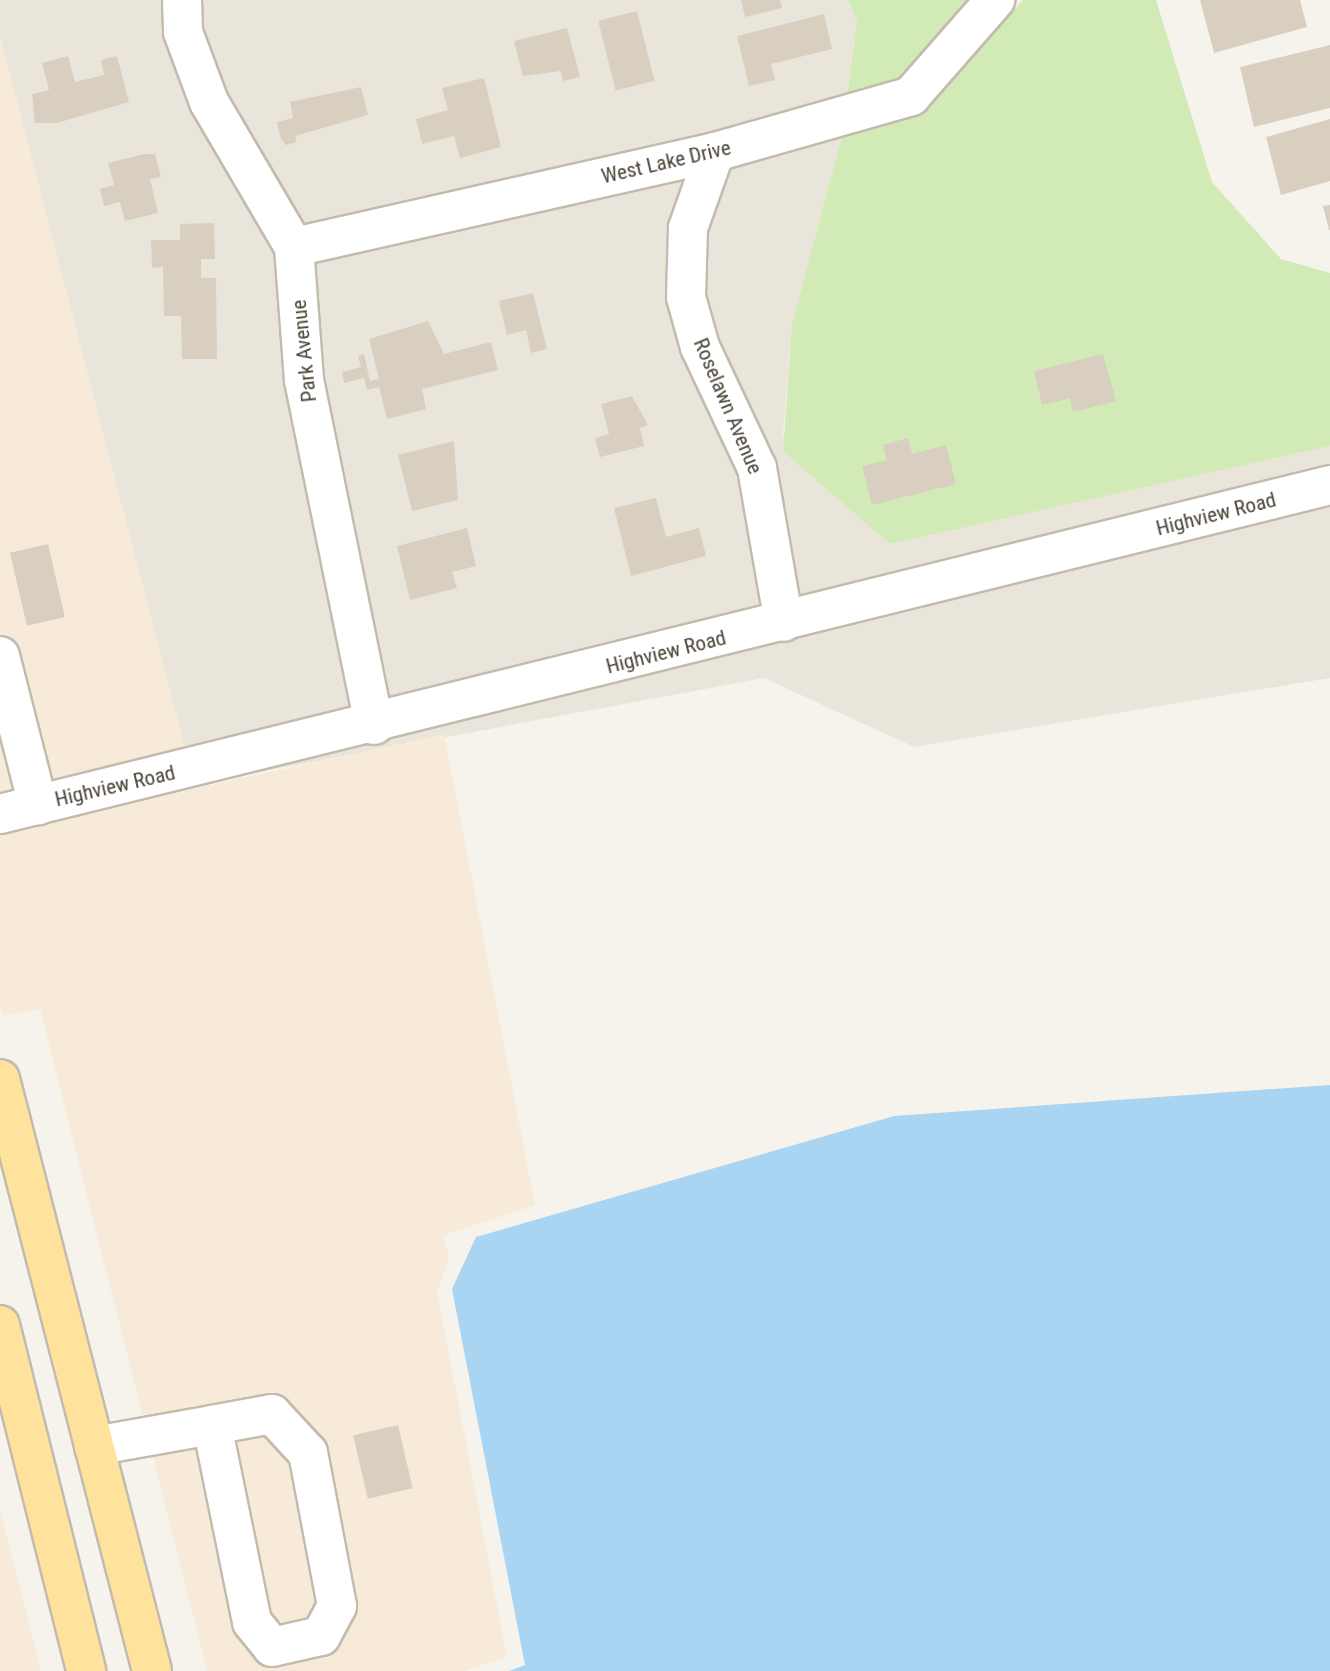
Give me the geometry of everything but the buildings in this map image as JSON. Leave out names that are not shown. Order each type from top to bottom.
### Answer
[{"type":"main road","points":[[0,1079],[152,1671]]},
{"type":"main road","points":[[0,1325],[86,1671]]},
{"type":"street","name":"Park Avenue","points":[[182,0],[183,32],[208,102],[294,247],[304,380],[374,724]]},
{"type":"street","name":"West Lake Drive","points":[[294,247],[715,152],[911,96],[997,1]]},
{"type":"street","name":"Roselawn Avenue","points":[[715,152],[688,228],[686,297],[700,347],[757,468],[784,622]]},
{"type":"street","name":"Highview Road","points":[[0,814],[374,724],[1330,485]]},
{"type":"street","points":[[0,656],[38,804]]},
{"type":"street","points":[[94,1446],[212,1424],[272,1414],[307,1453],[337,1606],[321,1636],[272,1647],[252,1622],[212,1424]]},
{"type":"shaded area","points":[[0,0],[164,0],[276,253],[353,713],[186,753],[0,37]]},
{"type":"shaded area","points":[[200,0],[848,0],[857,20],[847,97],[715,135],[703,132],[700,138],[304,229],[226,95],[201,28]]},
{"type":"shaded area","points":[[0,37],[186,753],[0,797]]},
{"type":"shaded area","points":[[843,132],[792,324],[783,435],[890,544],[1330,446],[1330,468],[799,601],[704,294],[707,230],[729,164]]},
{"type":"shaded area","points":[[688,175],[670,229],[739,474],[764,610],[389,704],[322,377],[314,260]]},
{"type":"shaded area","points":[[1330,502],[1330,678],[914,747],[764,678],[194,784]]},
{"type":"shaded area","points":[[444,734],[535,1205],[444,1235],[449,1260],[437,1292],[507,1657],[464,1671],[207,1671],[40,1009],[3,1016],[0,1005],[0,831]]},
{"type":"shaded area","points":[[0,1509],[41,1671],[0,1671]]},
{"type":"green space","points":[[848,0],[968,0],[973,4],[901,81],[847,97],[857,21]]},
{"type":"green space","points":[[1023,0],[1156,0],[1212,182],[1281,259],[1330,273],[1330,446],[890,544],[783,451],[792,324],[843,132],[925,106]]},
{"type":"water","points":[[1330,1085],[1330,1671],[509,1671],[525,1665],[452,1289],[476,1237],[894,1116]]}]
